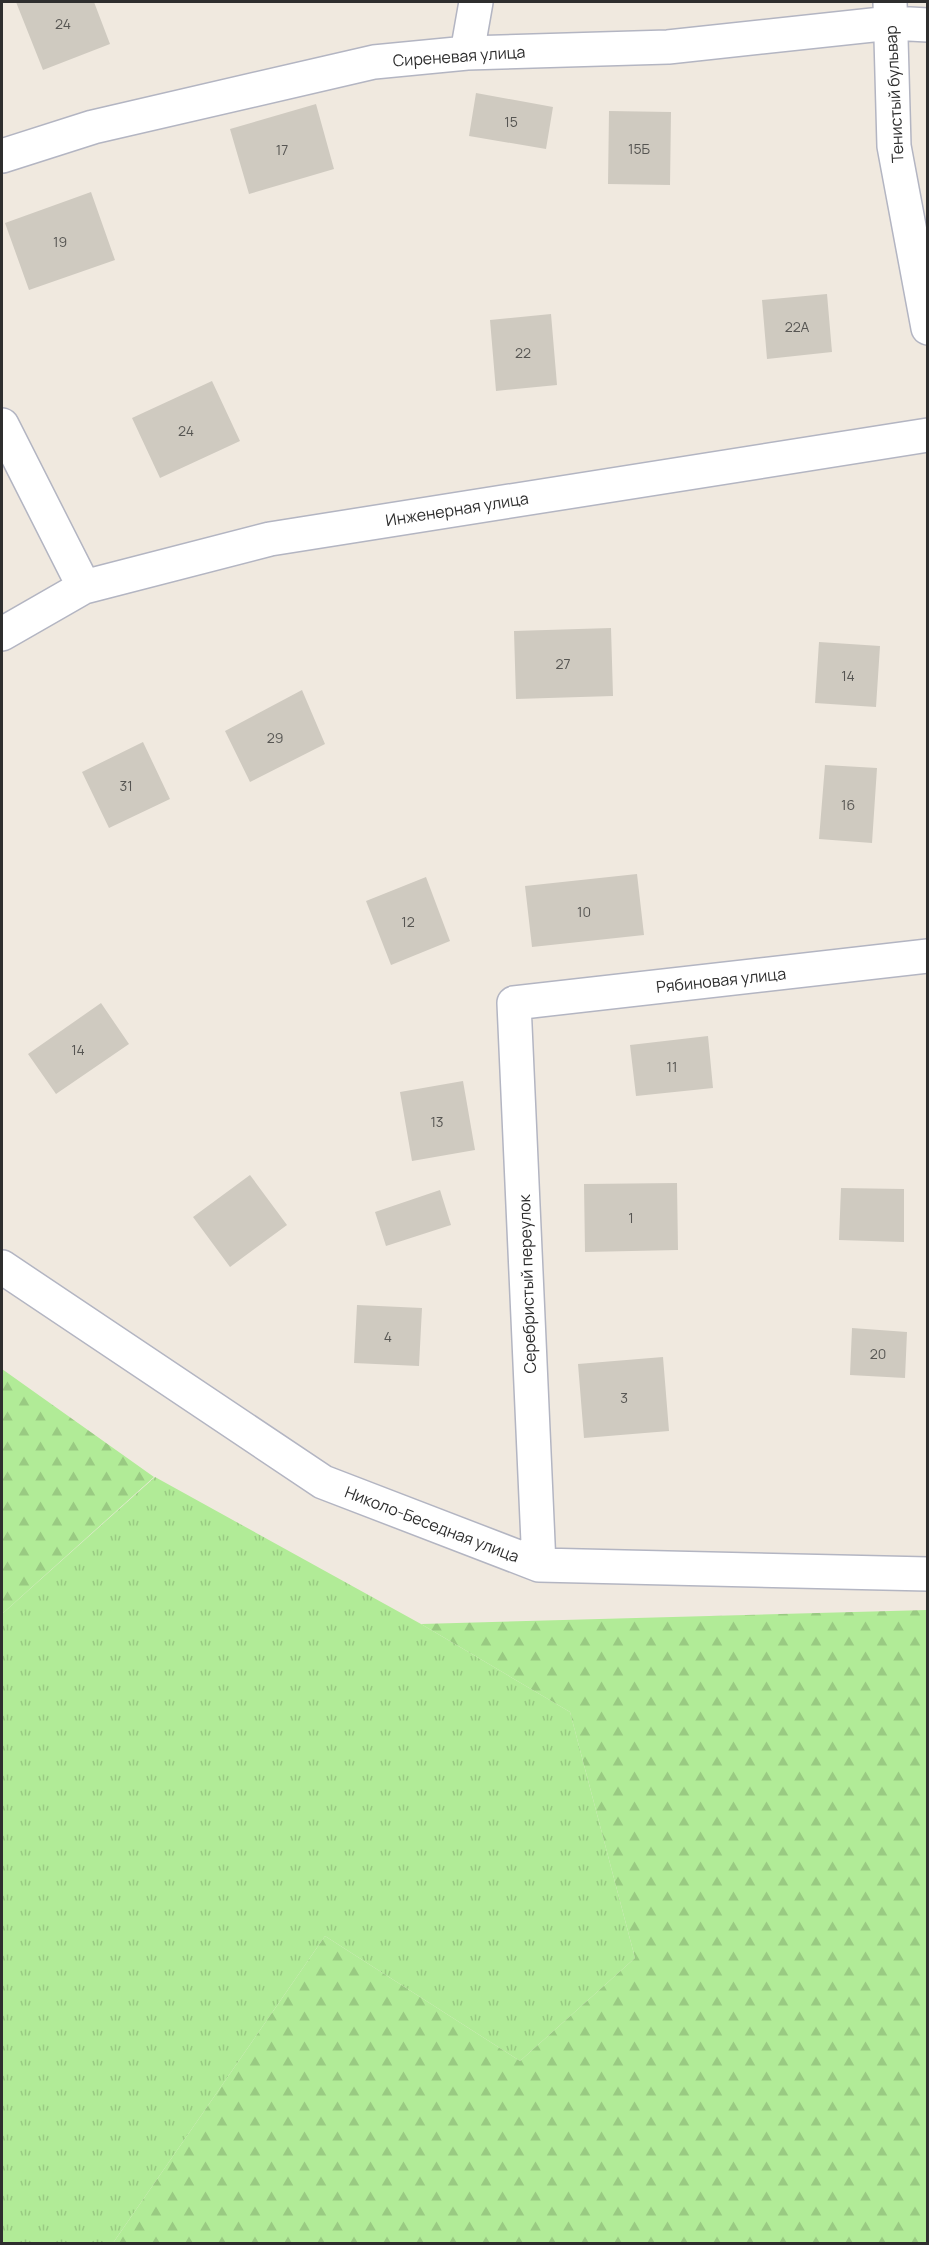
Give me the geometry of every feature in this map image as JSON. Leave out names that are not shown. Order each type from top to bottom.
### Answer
[{"type":"street","points":[[467,52],[476,2]]},
{"type":"street","name":"Сиреневая улица","points":[[2,156],[93,127],[374,62],[467,52],[668,47],[890,12],[927,25]]},
{"type":"street","name":"Тенистый бульвар","points":[[890,12],[894,147],[927,328]]},
{"type":"street","points":[[2,425],[84,587]]},
{"type":"street","name":"Инженерная улица","points":[[2,634],[84,587],[270,539],[927,435]]},
{"type":"street","name":"Рябиновая улица","points":[[514,1003],[927,956]]},
{"type":"street","name":"Серебристый переулок","points":[[514,1003],[539,1565]]},
{"type":"street","name":"Николо-Беседная улица","points":[[2,1267],[322,1482],[539,1565],[927,1574]]},
{"type":"green space","points":[[2,1369],[154,1477],[2,1614]]},
{"type":"green space","points":[[155,1477],[421,1624],[570,1712],[635,1958],[520,2061],[325,1936],[113,2243],[2,2243],[2,1614]]},
{"type":"green space","points":[[927,1610],[927,2243],[113,2243],[325,1936],[520,2061],[635,1958],[570,1712],[421,1624]]},
{"type":"building","points":[[16,2],[94,2],[110,44],[43,70]]},
{"type":"building","points":[[476,93],[553,107],[546,149],[469,136]]},
{"type":"building","points":[[316,104],[334,169],[249,194],[230,129]]},
{"type":"building","points":[[609,111],[671,112],[670,185],[608,184]]},
{"type":"building","points":[[91,192],[115,260],[29,290],[5,223]]},
{"type":"building","points":[[827,294],[832,352],[767,359],[762,300]]},
{"type":"building","points":[[551,314],[557,385],[496,391],[490,320]]},
{"type":"building","points":[[212,381],[240,441],[160,478],[132,418]]},
{"type":"building","points":[[611,628],[613,696],[516,699],[514,631]]},
{"type":"building","points":[[819,642],[880,646],[876,707],[815,703]]},
{"type":"building","points":[[302,690],[325,744],[250,782],[225,731]]},
{"type":"building","points":[[143,742],[170,799],[109,828],[82,772]]},
{"type":"building","points":[[825,765],[877,768],[872,843],[819,839]]},
{"type":"building","points":[[637,874],[644,935],[532,947],[525,886]]},
{"type":"building","points":[[426,877],[450,941],[391,965],[366,901]]},
{"type":"building","points":[[101,1003],[129,1044],[56,1094],[28,1054]]},
{"type":"building","points":[[708,1036],[713,1088],[636,1096],[630,1045]]},
{"type":"building","points":[[463,1081],[475,1150],[412,1161],[400,1092]]},
{"type":"building","points":[[250,1175],[287,1225],[230,1267],[193,1217]]},
{"type":"building","points":[[677,1183],[678,1250],[585,1252],[584,1184]]},
{"type":"building","points":[[841,1188],[904,1189],[904,1242],[839,1240]]},
{"type":"building","points":[[440,1190],[451,1225],[386,1246],[375,1212]]},
{"type":"building","points":[[357,1305],[422,1308],[419,1366],[354,1363]]},
{"type":"building","points":[[852,1328],[907,1332],[905,1378],[850,1375]]},
{"type":"building","points":[[663,1357],[669,1431],[584,1438],[578,1364]]}]
